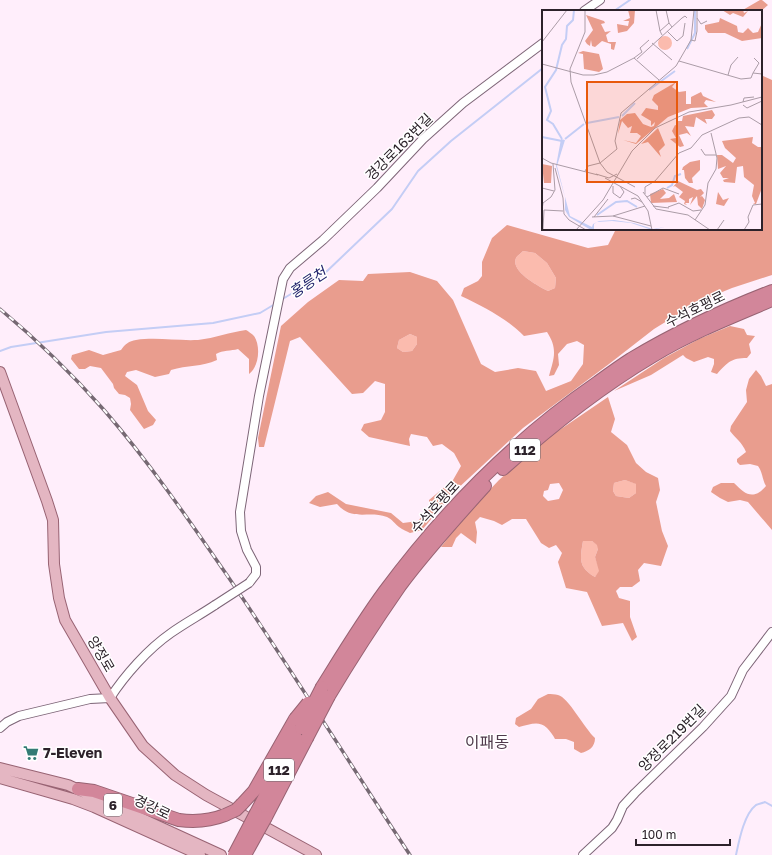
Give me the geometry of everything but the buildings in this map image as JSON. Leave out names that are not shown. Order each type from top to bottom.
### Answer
[{"type":"highway","name":"수석호평로","points":[[301,728],[339,669],[380,598],[416,551],[454,507],[536,428],[580,395],[631,360],[689,327],[772,291]]},
{"type":"highway","name":"수석호평로","points":[[245,855],[261,815],[301,728],[322,687],[339,669],[438,539],[487,484],[546,431],[598,392],[654,355],[712,325],[772,300]]},
{"type":"highway","points":[[78,789],[94,791],[179,820],[191,822],[215,819],[236,810],[242,804],[254,791],[301,728]]},
{"type":"highway","name":"수석호평로","points":[[234,855],[261,815]]},
{"type":"main road","name":"양정로","points":[[0,372],[53,520],[54,564],[59,598],[65,620],[110,698],[143,746],[175,775],[206,795],[316,855]]},
{"type":"main road","name":"경강로","points":[[0,768],[78,789],[221,855]]},
{"type":"main road","name":"경강로","points":[[0,778],[86,804],[200,855]]},
{"type":"street","points":[[585,10],[596,2]]},
{"type":"street","name":"경강로163번길","points":[[110,698],[120,682],[150,650],[170,634],[249,582],[256,574],[256,567],[247,550],[241,530],[240,512],[259,396],[283,279],[290,268],[323,240],[423,139],[463,103],[542,44]]},
{"type":"street","name":"양정로219번길","points":[[583,855],[612,828],[627,801],[703,727],[731,696],[743,670],[772,632]]},
{"type":"street","points":[[0,728],[7,722],[19,716],[90,699],[110,698]]},
{"type":"shaded area","points":[[760,0],[768,5],[762,10],[743,10]]},
{"type":"shaded area","points":[[762,75],[772,80],[772,275],[732,288],[698,302],[654,329],[523,428],[455,491],[422,530],[410,533],[399,527],[387,517],[380,515],[361,515],[349,513],[337,504],[320,507],[309,503],[316,496],[328,492],[346,504],[391,513],[403,523],[418,521],[429,508],[429,500],[453,480],[461,466],[454,453],[442,444],[433,446],[427,437],[411,434],[409,439],[410,446],[369,437],[361,430],[364,424],[381,420],[385,412],[385,384],[375,381],[363,393],[352,394],[300,337],[290,341],[264,447],[259,447],[258,438],[281,326],[308,302],[339,280],[363,281],[368,274],[410,272],[437,281],[453,300],[481,364],[495,372],[518,368],[536,371],[546,391],[571,381],[583,364],[584,345],[577,341],[567,344],[558,354],[559,365],[554,375],[549,376],[554,349],[547,332],[524,336],[502,318],[461,296],[464,288],[478,281],[482,276],[482,262],[492,238],[507,225],[588,248],[608,245],[616,230],[762,230]],"holes":[[[523,251],[535,253],[547,263],[556,278],[555,288],[548,291],[526,278],[517,268],[515,263],[516,258]],[[410,334],[417,337],[417,344],[412,351],[403,352],[397,348],[399,340]]]},
{"type":"shaded area","points":[[523,251],[535,253],[547,263],[556,278],[555,288],[548,291],[526,278],[521,273],[515,263],[516,258]]},
{"type":"shaded area","points":[[730,326],[744,329],[747,335],[755,336],[749,344],[751,353],[747,358],[733,360],[724,366],[717,374],[711,372],[714,359],[708,357],[694,362],[683,355],[651,375],[614,391],[664,358],[699,339]]},
{"type":"shaded area","points":[[246,330],[254,336],[258,345],[257,362],[249,374],[249,359],[238,349],[216,354],[217,360],[200,365],[177,368],[171,370],[169,374],[155,377],[136,370],[127,372],[125,376],[137,385],[148,411],[156,420],[153,425],[144,429],[130,410],[130,398],[119,394],[101,368],[90,366],[85,369],[79,369],[71,359],[72,355],[89,350],[103,355],[121,350],[127,343],[136,340],[198,340]]},
{"type":"shaded area","points":[[410,334],[417,337],[417,344],[412,351],[403,352],[397,348],[399,340]]},
{"type":"shaded area","points":[[756,370],[766,386],[772,384],[772,530],[748,502],[740,500],[728,502],[711,492],[713,487],[721,483],[734,483],[746,493],[753,495],[761,491],[766,486],[758,466],[750,464],[740,465],[737,462],[737,459],[746,452],[741,443],[730,431],[731,426],[747,402],[746,390],[749,379]]},
{"type":"shaded area","points":[[608,397],[615,419],[611,432],[627,445],[636,463],[646,472],[658,478],[660,490],[656,502],[662,531],[668,546],[661,566],[644,563],[638,570],[640,581],[632,587],[620,587],[616,591],[619,598],[630,601],[630,617],[637,637],[632,641],[623,623],[602,626],[587,592],[566,588],[558,562],[562,553],[556,545],[549,548],[541,543],[526,519],[512,519],[502,525],[480,517],[475,522],[477,532],[476,544],[461,533],[456,538],[452,547],[441,547],[464,517],[499,480],[536,446]],"holes":[[[625,480],[636,484],[636,493],[629,498],[616,496],[613,491],[614,483]],[[559,483],[563,490],[559,499],[548,501],[543,496],[544,491],[548,490],[550,484]],[[583,541],[592,541],[597,545],[598,549],[595,557],[599,571],[595,577],[583,566],[581,558]]]},
{"type":"shaded area","points":[[625,480],[637,484],[636,493],[629,498],[616,496],[613,491],[614,483]]},
{"type":"shaded area","points":[[583,541],[592,541],[598,545],[595,557],[600,571],[595,577],[583,566],[581,553]]},
{"type":"shaded area","points":[[548,694],[558,695],[567,701],[595,738],[593,746],[589,750],[581,753],[574,749],[574,742],[566,739],[555,739],[547,728],[540,724],[519,727],[515,724],[516,718],[531,709],[538,699]]},
{"type":"waterway","name":"홍릉천","points":[[615,10],[630,0]]},
{"type":"waterway","name":"홍릉천","points":[[281,300],[324,274],[392,209],[418,171],[451,141],[542,69]]},
{"type":"waterway","name":"홍릉천","points":[[0,351],[11,347],[106,332],[213,323],[260,313],[275,304]]},
{"type":"waterway","points":[[736,855],[745,821],[752,809],[756,805],[765,802],[772,806]]},
{"type":"railway","points":[[0,309],[41,345],[80,384],[121,430],[154,472],[201,537],[254,615],[410,855]]},
{"type":"place","name":"7-Eleven","points":[[31,753]]},
{"type":"district","name":"이패동","points":[[487,742]]}]
